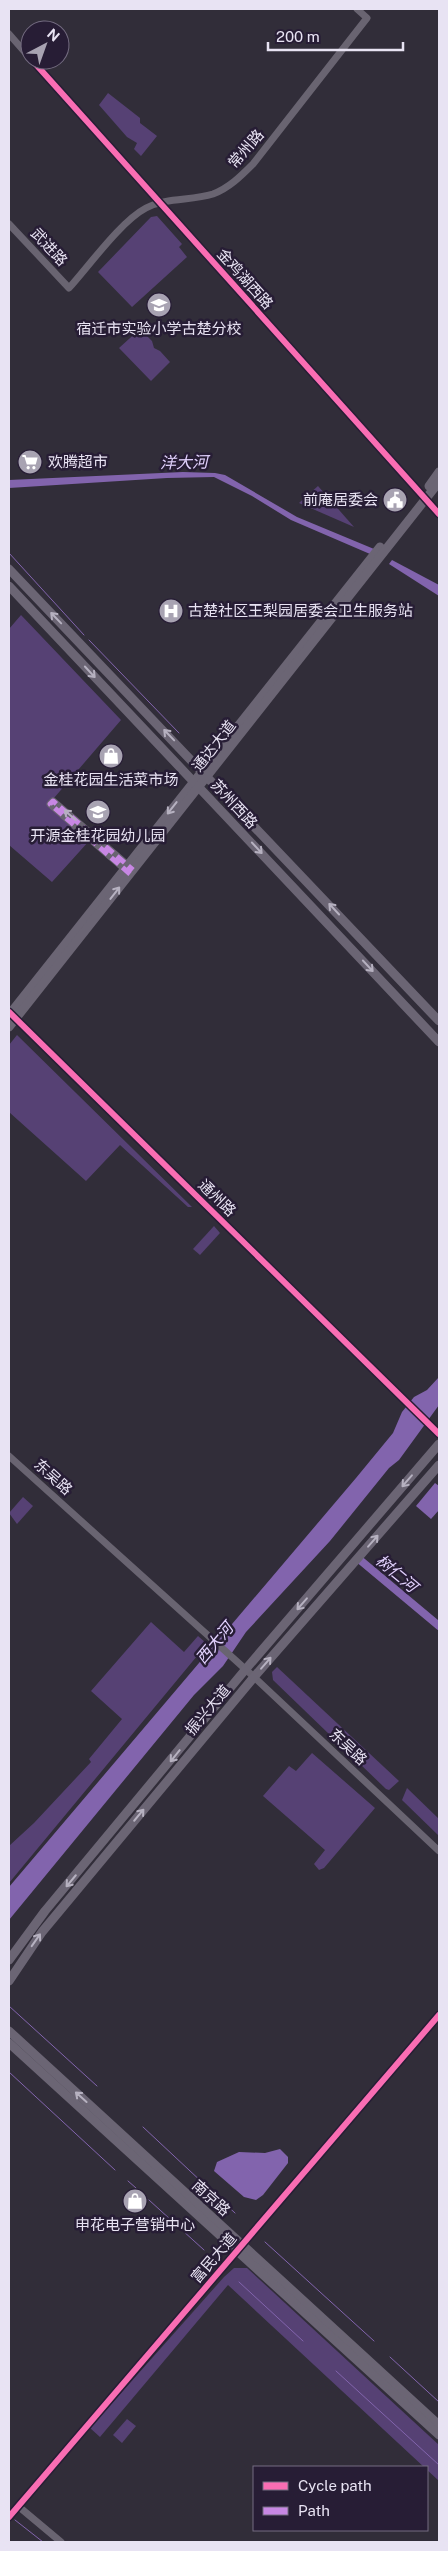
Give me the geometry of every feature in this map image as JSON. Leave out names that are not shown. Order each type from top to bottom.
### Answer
[{"type":"main road","name":"通达大道","points":[[9,1027],[11,1015],[424,496],[439,472]]},
{"type":"main road","name":"通达大道","points":[[424,496],[439,482]]},
{"type":"main road","name":"苏州西路","points":[[9,569],[439,1020]]},
{"type":"main road","name":"苏州西路","points":[[9,586],[439,1042]]},
{"type":"main road","name":"振兴大道","points":[[9,1960],[45,1911],[242,1666],[439,1444]]},
{"type":"main road","name":"振兴大道","points":[[9,1981],[42,1932],[254,1677],[439,1465]]},
{"type":"main road","name":"南京路","points":[[9,2031],[439,2435]]},
{"type":"main road","name":"南京路","points":[[9,2043],[439,2425]]},
{"type":"street","name":"常州路","points":[[69,288],[128,222],[144,209],[159,202],[214,193],[236,181],[253,164],[367,18],[356,9]]},
{"type":"street","name":"金鸡湖西路","points":[[9,34],[20,46]]},
{"type":"street","name":"金鸡湖西路","points":[[41,70],[439,514]]},
{"type":"street","name":"武进路","points":[[9,224],[69,288]]},
{"type":"street","points":[[81,828],[129,869]]},
{"type":"street","name":"通州路","points":[[11,1015],[439,1434]]},
{"type":"street","name":"东吴路","points":[[9,1456],[254,1677],[439,1851]]},
{"type":"street","name":"富民大道","points":[[9,2517],[439,2015]]},
{"type":"street","points":[[18,2506],[61,2542]]},
{"type":"shaded area","points":[[108,93],[140,118],[140,123],[157,136],[141,156],[134,149],[137,143],[127,137],[99,105]]},
{"type":"shaded area","points":[[157,216],[182,244],[179,247],[187,257],[132,307],[98,272],[151,217]]},
{"type":"shaded area","points":[[140,329],[152,341],[154,348],[160,351],[170,362],[151,381],[119,348]]},
{"type":"shaded area","points":[[183,472],[225,475],[297,517],[374,549],[370,554],[291,520],[252,496],[214,477],[167,478],[9,488],[9,480]]},
{"type":"shaded area","points":[[318,486],[354,527],[299,503]]},
{"type":"shaded area","points":[[392,560],[439,585],[439,596],[389,564]]},
{"type":"shaded area","points":[[21,615],[121,720],[48,805],[89,841],[52,882],[9,845],[9,629]]},
{"type":"shaded area","points":[[17,1035],[192,1207],[188,1207],[120,1145],[86,1181],[9,1112],[9,1045]]},
{"type":"shaded area","points":[[214,1226],[220,1233],[200,1255],[193,1249]]},
{"type":"shaded area","points":[[439,1377],[439,1405],[399,1460],[389,1468],[330,1541],[246,1632],[223,1666],[194,1695],[9,1920],[9,1887],[356,1478],[393,1433],[402,1412],[414,1397],[427,1390]]},
{"type":"shaded area","points":[[435,1483],[439,1486],[439,1510],[431,1519],[416,1506]]},
{"type":"shaded area","points":[[23,1497],[33,1506],[17,1524],[9,1513]]},
{"type":"shaded area","points":[[151,1622],[184,1652],[198,1636],[206,1643],[9,1883],[9,1846],[34,1823],[91,1762],[89,1759],[122,1719],[91,1691]]},
{"type":"shaded area","points":[[277,1667],[399,1781],[389,1790],[386,1789],[273,1680],[272,1672]]},
{"type":"shaded area","points":[[312,1753],[375,1808],[324,1868],[319,1870],[314,1864],[325,1850],[263,1796],[289,1766],[296,1771]]},
{"type":"shaded area","points":[[407,1788],[439,1819],[439,1836],[402,1800]]},
{"type":"shaded area","points":[[280,2149],[288,2157],[288,2163],[263,2195],[256,2200],[244,2197],[214,2171],[217,2162],[239,2152],[265,2153]]},
{"type":"shaded area","points":[[234,2268],[247,2268],[439,2445],[439,2481],[428,2471],[428,2466],[423,2466],[228,2285],[100,2437],[90,2428]]},
{"type":"shaded area","points":[[127,2419],[136,2426],[122,2443],[113,2435]]},
{"type":"waterway","points":[[9,553],[84,635]]},
{"type":"waterway","points":[[89,640],[179,733]]},
{"type":"waterway","name":"树仁河","points":[[360,1560],[439,1626]]},
{"type":"waterway","points":[[9,2006],[97,2086]]},
{"type":"waterway","points":[[9,2072],[115,2170]]},
{"type":"waterway","points":[[143,2127],[235,2213]]},
{"type":"waterway","points":[[128,2181],[136,2188]]},
{"type":"waterway","points":[[149,2200],[204,2250]]},
{"type":"waterway","points":[[265,2242],[374,2341]]},
{"type":"waterway","points":[[239,2282],[303,2341]]},
{"type":"waterway","points":[[390,2357],[439,2402]]},
{"type":"waterway","points":[[336,2371],[439,2465]]},
{"type":"waterway","points":[[15,2520],[43,2542]]},
{"type":"marked path","points":[[130,874],[50,804],[53,801],[133,870]]},
{"type":"cycle path","points":[[41,70],[439,514]]},
{"type":"cycle path","points":[[9,1012],[439,1434]]},
{"type":"cycle path","points":[[9,2517],[439,2015]]},
{"type":"place","name":"宿迁市实验小学古楚分校","points":[[159,305]]},
{"type":"place","name":"欢腾超市","points":[[30,462]]},
{"type":"place","name":"前庵居委会","points":[[395,500]]},
{"type":"place","name":"古楚社区王梨园居委会卫生服务站","points":[[171,611]]},
{"type":"place","name":"金桂花园生活菜市场","points":[[111,756]]},
{"type":"place","name":"开源金桂花园幼儿园","points":[[98,812]]},
{"type":"place","name":"申花电子营销中心","points":[[135,2201]]},
{"type":"water label","name":"洋大河","points":[[184,462]]},
{"type":"water label","name":"西大河","points":[[214,1643]]}]
